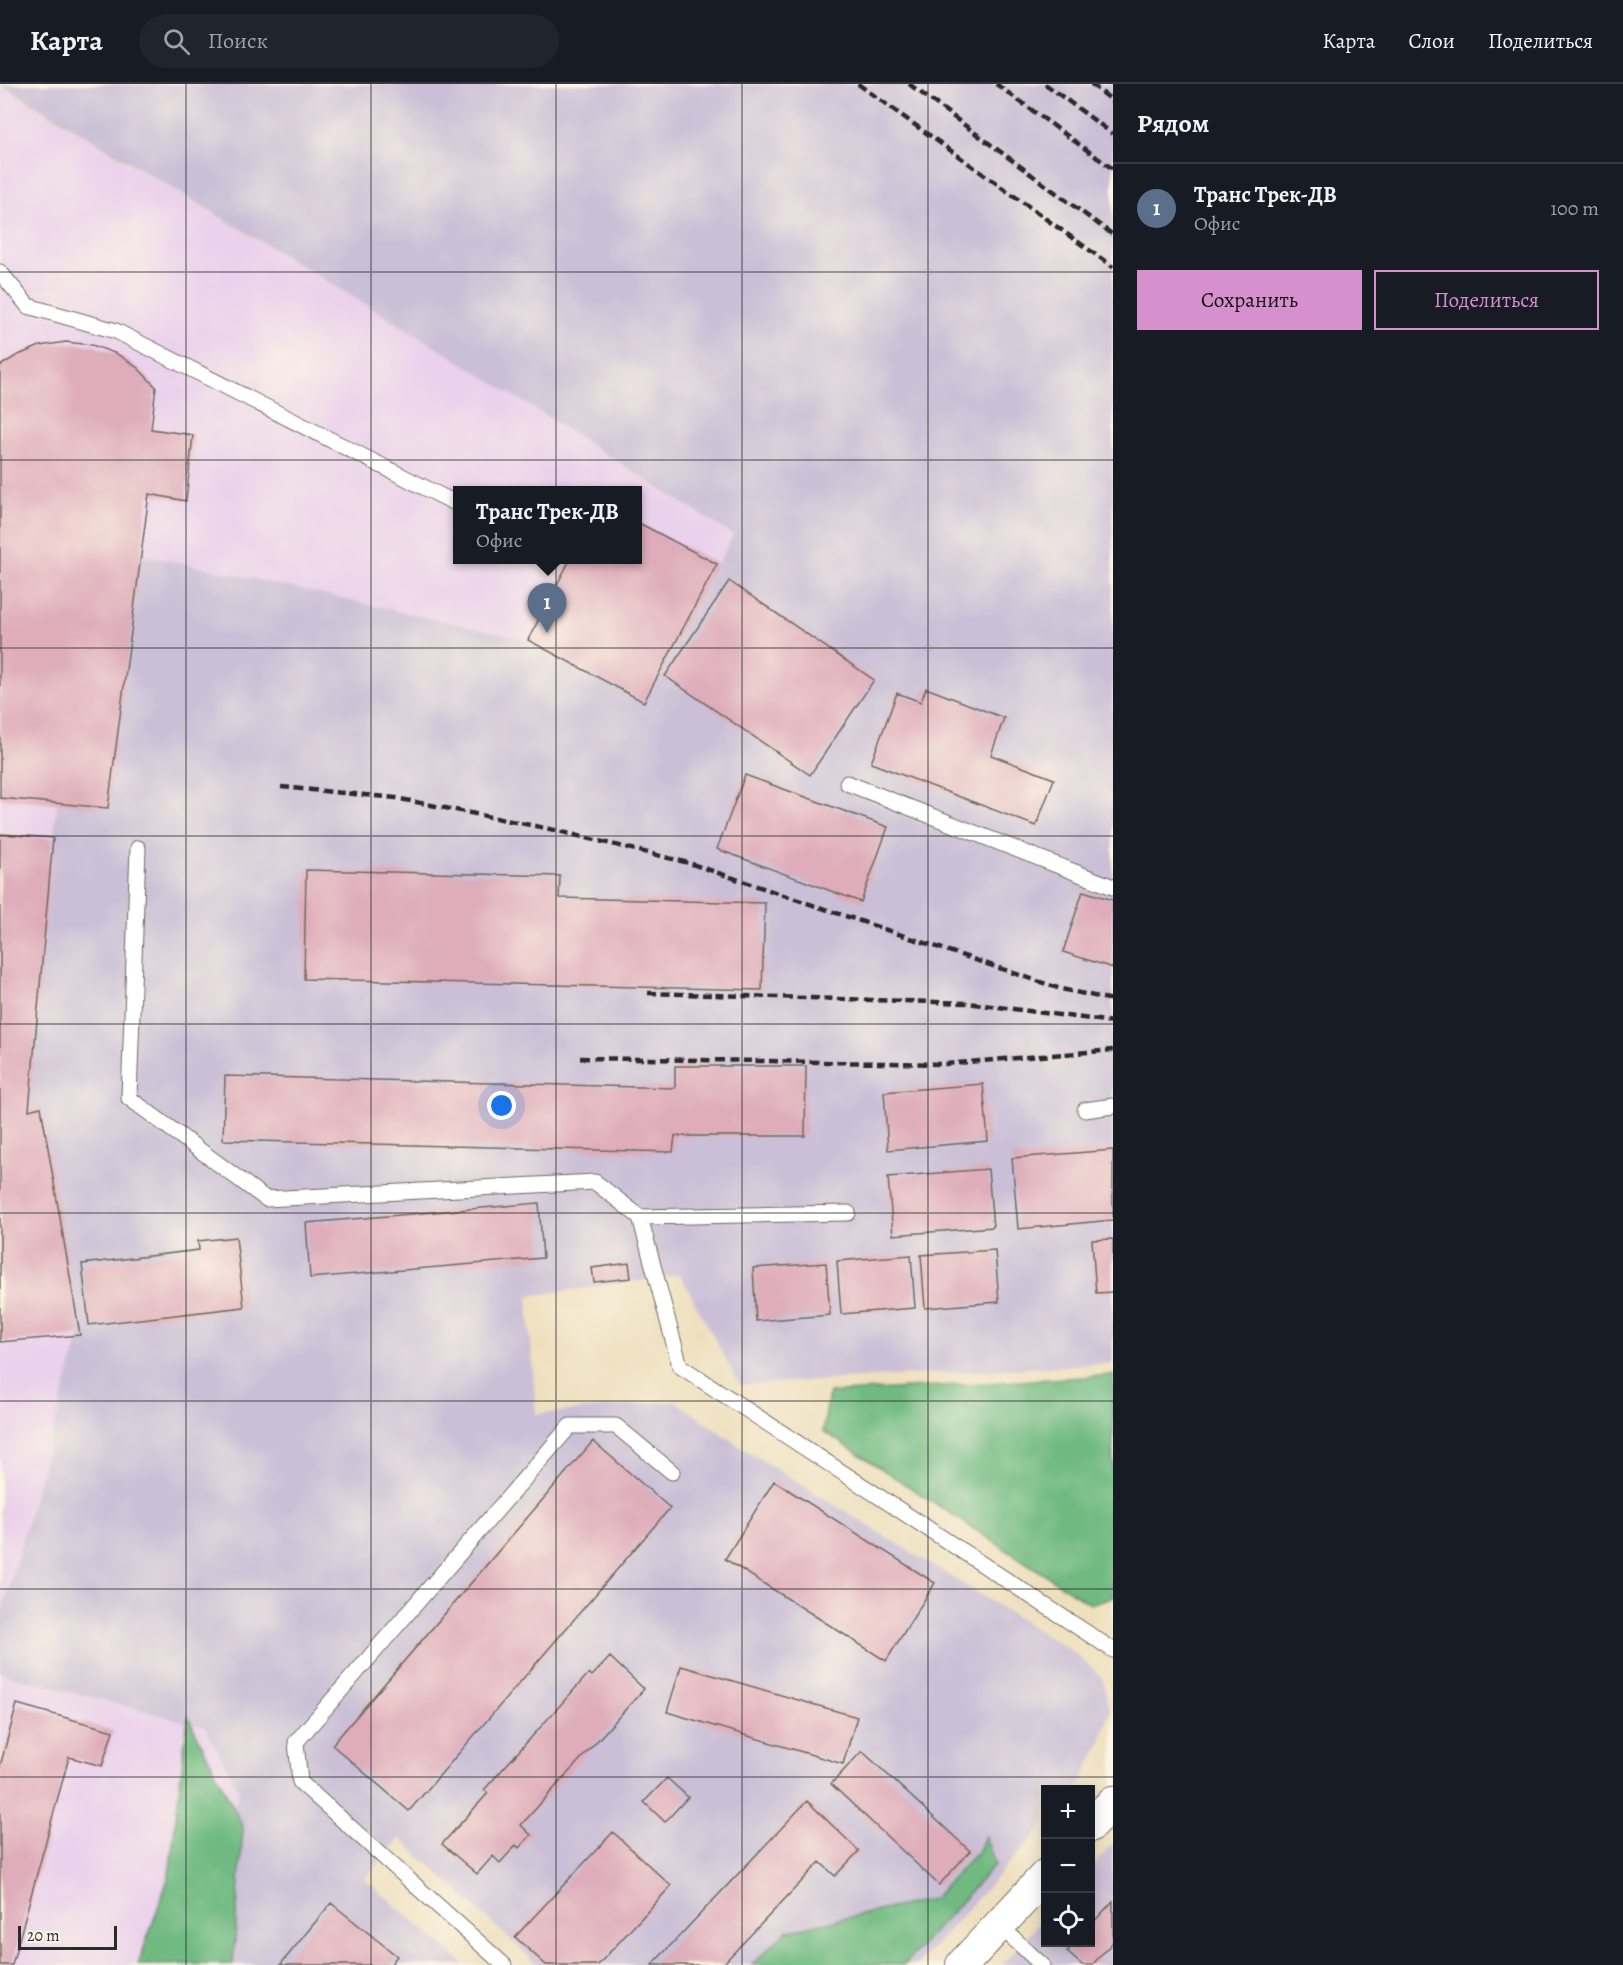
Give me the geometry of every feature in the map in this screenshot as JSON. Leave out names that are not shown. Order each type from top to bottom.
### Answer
[{"type":"street","points":[[1095,1821],[1113,1802]]},
{"type":"street","points":[[962,1965],[1041,1880]]},
{"type":"lane","points":[[0,272],[28,306],[116,331],[453,502]]},
{"type":"lane","points":[[848,783],[1113,887]]},
{"type":"lane","points":[[138,848],[129,1098],[266,1199],[595,1182],[640,1217],[680,1366],[1113,1650]]},
{"type":"lane","points":[[1085,1110],[1113,1106]]},
{"type":"lane","points":[[640,1217],[848,1213]]},
{"type":"lane","points":[[504,1965],[300,1782],[296,1742],[570,1426],[616,1426],[672,1472]]},
{"type":"lane","points":[[999,1925],[1042,1965]]},
{"type":"shaded area","points":[[0,84],[1113,84],[1113,1363],[740,1385],[680,1275],[528,1296],[536,1414],[675,1401],[739,1446],[1075,1653],[1102,1678],[1110,1710],[1101,1742],[1079,1785],[1041,1785],[1041,1828],[917,1965],[538,1965],[400,1838],[365,1879],[465,1965],[188,1965],[239,1790],[205,1727],[0,1673],[0,1618],[80,1335],[41,1108],[29,1110],[57,803],[141,554],[528,640],[644,702],[733,535],[459,361]]},
{"type":"shaded area","points":[[0,86],[459,361],[733,534],[644,702],[57,803],[29,1110],[41,1107],[80,1335],[0,1618]]},
{"type":"shaded area","points":[[0,1673],[205,1727],[239,1790],[188,1965],[0,1965]]},
{"type":"shaded area","points":[[1113,1843],[1113,1965],[1001,1965],[1041,1920],[1041,1947],[1095,1947],[1095,1863]]},
{"type":"green space","points":[[1113,1375],[1113,1597],[1090,1604],[823,1431],[829,1393]]},
{"type":"green space","points":[[188,1717],[243,1827],[233,1964],[138,1965],[169,1876]]},
{"type":"green space","points":[[985,1836],[995,1864],[904,1965],[752,1965],[787,1931],[933,1899],[980,1849]]},
{"type":"building","points":[[66,342],[92,345],[117,354],[138,368],[156,387],[151,429],[193,435],[186,501],[149,494],[108,808],[0,798],[0,366],[40,346]]},
{"type":"building","points":[[642,525],[717,564],[644,702],[528,640],[568,564],[642,564]]},
{"type":"building","points":[[729,581],[874,680],[810,775],[665,676]]},
{"type":"building","points":[[926,688],[1004,718],[991,755],[1054,779],[1036,826],[871,763],[897,693],[921,702]]},
{"type":"building","points":[[745,775],[888,827],[861,902],[717,849]]},
{"type":"building","points":[[0,834],[53,838],[29,1110],[41,1107],[80,1335],[0,1342]]},
{"type":"building","points":[[306,870],[560,876],[559,898],[765,903],[762,990],[304,979]]},
{"type":"building","points":[[1083,891],[1113,900],[1113,968],[1063,952]]},
{"type":"building","points":[[675,1066],[806,1066],[805,1136],[675,1136],[673,1152],[223,1140],[225,1076],[675,1088]]},
{"type":"building","points":[[983,1084],[988,1141],[888,1150],[884,1092]]},
{"type":"building","points":[[1113,1150],[1113,1220],[1018,1229],[1012,1158]]},
{"type":"building","points":[[988,1169],[993,1227],[893,1235],[888,1177]]},
{"type":"building","points":[[539,1203],[543,1258],[310,1278],[306,1223]]},
{"type":"building","points":[[236,1237],[244,1307],[89,1325],[82,1264],[199,1250],[198,1241]]},
{"type":"building","points":[[1113,1239],[1113,1292],[1096,1293],[1092,1240]]},
{"type":"building","points":[[995,1250],[999,1302],[925,1308],[921,1255]]},
{"type":"building","points":[[911,1255],[915,1308],[841,1314],[837,1261]]},
{"type":"building","points":[[629,1263],[631,1278],[594,1282],[592,1268]]},
{"type":"building","points":[[826,1263],[830,1315],[756,1321],[753,1268]]},
{"type":"building","points":[[593,1441],[670,1508],[409,1811],[332,1745]]},
{"type":"building","points":[[774,1481],[935,1583],[886,1661],[725,1559]]},
{"type":"building","points":[[610,1657],[644,1689],[521,1825],[531,1835],[519,1848],[516,1845],[500,1863],[493,1856],[477,1874],[442,1844],[488,1793],[484,1790],[589,1673],[592,1676]]},
{"type":"building","points":[[681,1666],[857,1717],[843,1764],[667,1712]]},
{"type":"building","points":[[17,1704],[113,1731],[102,1766],[69,1757],[12,1965],[0,1965],[0,1766]]},
{"type":"building","points":[[862,1751],[970,1851],[939,1885],[831,1784]]},
{"type":"building","points":[[667,1778],[688,1797],[665,1822],[644,1802]]},
{"type":"building","points":[[807,1801],[859,1851],[835,1876],[820,1862],[722,1965],[652,1965]]},
{"type":"building","points":[[613,1832],[671,1886],[598,1965],[546,1965],[515,1937]]},
{"type":"building","points":[[1113,1901],[1113,1942],[1092,1965],[1082,1965],[1067,1952],[1071,1947],[1095,1947],[1095,1921]]},
{"type":"building","points":[[331,1903],[397,1956],[390,1965],[280,1965]]},
{"type":"railway","points":[[858,84],[1113,267]]},
{"type":"railway","points":[[909,84],[1113,235]]},
{"type":"railway","points":[[996,84],[1113,169]]},
{"type":"railway","points":[[1045,84],[1113,134]]},
{"type":"railway","points":[[1091,84],[1113,101]]},
{"type":"railway","points":[[281,787],[396,798],[550,829],[689,863],[1061,989],[1113,1000]]},
{"type":"railway","points":[[648,993],[968,1003],[1113,1022]]},
{"type":"railway","points":[[580,1058],[945,1064],[1113,1050]]},
{"type":"place","name":"Транс Трек-ДВ","points":[[547,633]]}]
